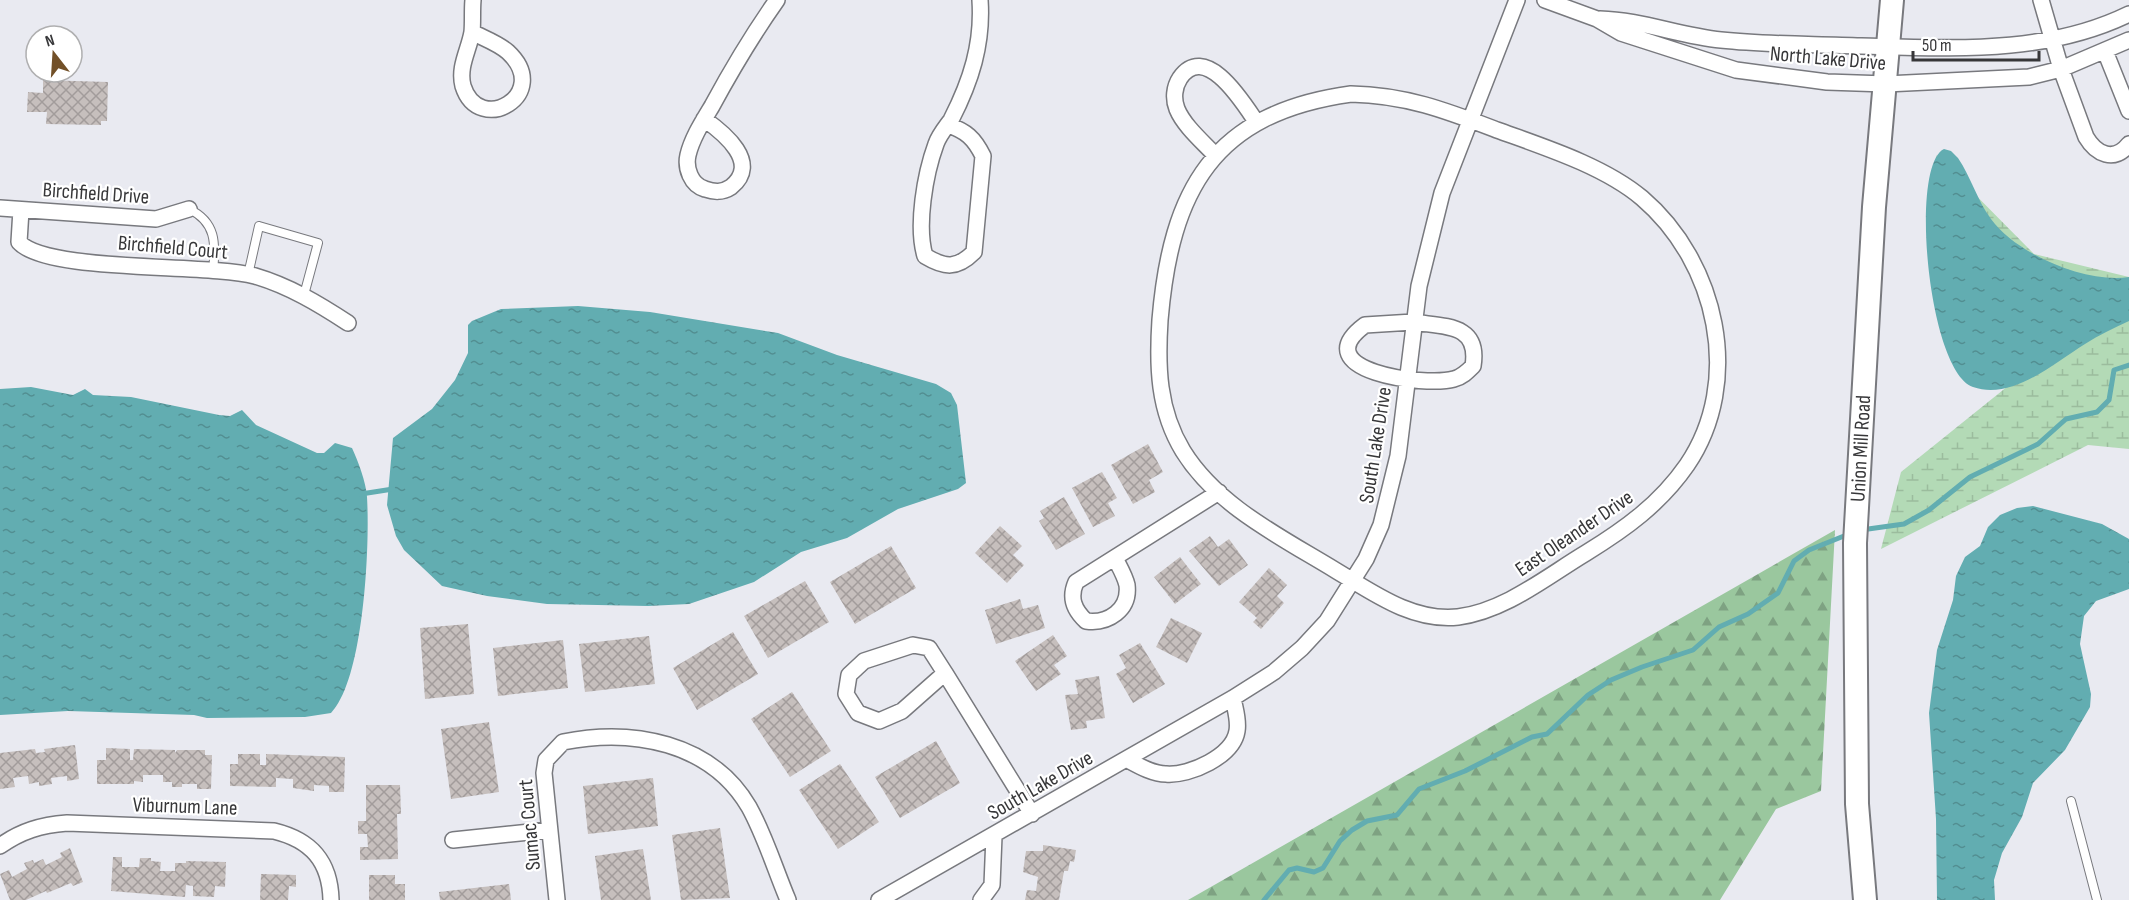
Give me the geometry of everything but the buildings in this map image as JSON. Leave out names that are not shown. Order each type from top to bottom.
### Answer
[{"type":"street","points":[[472,32],[506,50],[517,61],[523,77],[521,88],[512,103],[498,109],[482,108],[470,99],[463,85],[462,69],[472,32],[473,0]]},
{"type":"street","points":[[704,119],[726,135],[742,162],[740,178],[729,188],[716,192],[700,188],[688,174],[687,157],[704,119],[742,52],[777,0]]},
{"type":"street","points":[[948,125],[965,131],[976,142],[983,156],[974,252],[962,263],[941,265],[925,256],[921,241],[927,176],[936,142],[948,125],[966,90],[976,60],[981,32],[980,0]]},
{"type":"street","name":"South Lake Drive","points":[[879,900],[1128,760],[1233,698],[1274,672],[1302,648],[1327,621],[1366,559],[1381,525],[1392,491],[1413,322],[1433,223],[1517,0]]},
{"type":"street","name":"North Lake Drive","points":[[1545,0],[1597,19],[1621,33],[1736,70],[1827,82],[1886,84],[2006,80],[2061,69],[2129,40]]},
{"type":"street","name":"Union Mill Road","points":[[1865,900],[1857,804],[1855,543],[1874,207],[1892,0]]},
{"type":"street","points":[[2041,0],[2061,69],[2092,147],[2101,153],[2111,155],[2120,153],[2129,144]]},
{"type":"street","name":"North Lake Drive","points":[[1597,19],[1622,20],[1720,40],[1889,46],[2009,46],[2052,41],[2088,31],[2129,14]]},
{"type":"street","points":[[2105,51],[2129,111]]},
{"type":"street","points":[[1215,155],[1178,111],[1174,100],[1176,87],[1181,77],[1191,69],[1202,67],[1221,76],[1257,123]]},
{"type":"street","name":"East Oleander Drive","points":[[1351,94],[1409,99],[1470,120],[1598,171],[1639,195],[1673,229],[1698,269],[1706,291],[1716,334],[1716,378],[1708,423],[1688,464],[1658,500],[1640,516],[1556,572],[1496,606],[1477,614],[1438,618],[1402,607],[1353,580],[1265,527],[1219,492],[1196,470],[1173,432],[1165,411],[1158,363],[1163,293],[1174,233],[1193,186],[1215,155],[1242,131],[1257,123],[1306,101],[1351,94]]},
{"type":"street","name":"Birchfield Drive","points":[[0,208],[156,219],[189,209]]},
{"type":"street","name":"Birchfield Court","points":[[21,210],[19,242],[34,253],[76,260],[248,275],[304,295],[348,323]]},
{"type":"street","points":[[1413,322],[1460,330],[1469,336],[1474,345],[1473,366],[1465,375],[1454,380],[1407,379],[1362,368],[1352,360],[1348,351],[1350,340],[1365,325],[1413,322]]},
{"type":"street","points":[[1115,558],[1219,492]]},
{"type":"street","points":[[945,673],[902,711],[879,721],[858,713],[846,694],[849,675],[864,661],[913,645],[929,648],[945,673],[1032,814]]},
{"type":"street","points":[[1128,760],[1165,775],[1180,774],[1210,761],[1234,742],[1237,730],[1233,698]]},
{"type":"street","name":"Sumac Court","points":[[557,900],[545,766],[553,750],[563,742],[610,737],[663,743],[680,748],[711,765],[738,791],[757,824],[788,900]]},
{"type":"street","name":"Viburnum Lane","points":[[0,846],[16,834],[33,828],[67,823],[274,831],[305,842],[315,852],[328,877],[331,900]]},
{"type":"street","points":[[453,840],[549,830]]},
{"type":"street","points":[[981,900],[992,885],[994,836]]},
{"type":"lane","points":[[189,209],[203,215],[210,228],[215,251],[213,271]]},
{"type":"lane","points":[[248,275],[260,226],[318,243],[304,295]]},
{"type":"lane","points":[[2072,801],[2097,900]]},
{"type":"green space","points":[[1936,155],[2034,254],[2129,277],[2129,449],[2088,445],[1881,549],[1901,472],[2008,386]]},
{"type":"green space","points":[[1835,530],[1821,791],[1776,809],[1720,900],[1188,900]]},
{"type":"water","points":[[1944,149],[1951,151],[1958,158],[1991,219],[2017,244],[2035,255],[2073,271],[2093,276],[2129,277],[2129,321],[2017,385],[1988,390],[1973,387],[1957,373],[1945,345],[1935,309],[1928,268],[1927,191],[1933,163]]},
{"type":"water","points":[[578,306],[650,312],[778,333],[837,355],[936,384],[951,393],[957,405],[966,483],[958,489],[898,509],[847,538],[801,552],[754,582],[689,604],[648,606],[547,604],[487,596],[442,586],[404,550],[396,536],[387,505],[393,438],[432,409],[455,380],[468,353],[468,325],[472,321],[501,309]]},
{"type":"water","points":[[31,387],[73,395],[85,389],[93,395],[131,397],[219,415],[230,416],[242,410],[256,425],[317,453],[324,453],[335,443],[352,448],[367,497],[366,577],[358,642],[351,672],[342,696],[331,713],[305,717],[207,718],[194,715],[68,711],[0,715],[0,389]]},
{"type":"water","points":[[2033,506],[2102,524],[2129,539],[2129,589],[2096,601],[2084,616],[2080,644],[2091,694],[2090,707],[2065,750],[2033,783],[2022,817],[2002,853],[1994,880],[1995,900],[1937,900],[1936,819],[1929,713],[1937,650],[1953,600],[1956,576],[1965,557],[1980,546],[1988,527],[2000,515],[2017,508]]},
{"type":"waterway","points":[[1861,530],[1904,524],[1929,510],[1970,477],[2038,444],[2066,419],[2097,412],[2109,400],[2114,370],[2129,365]]},
{"type":"waterway","points":[[361,494],[393,489]]},
{"type":"waterway","points":[[1264,900],[1289,870],[1297,868],[1314,872],[1323,868],[1340,841],[1352,830],[1367,821],[1397,815],[1419,789],[1465,771],[1532,737],[1547,734],[1588,695],[1611,680],[1693,650],[1719,627],[1748,614],[1778,593],[1794,561],[1809,550],[1849,534]]}]
